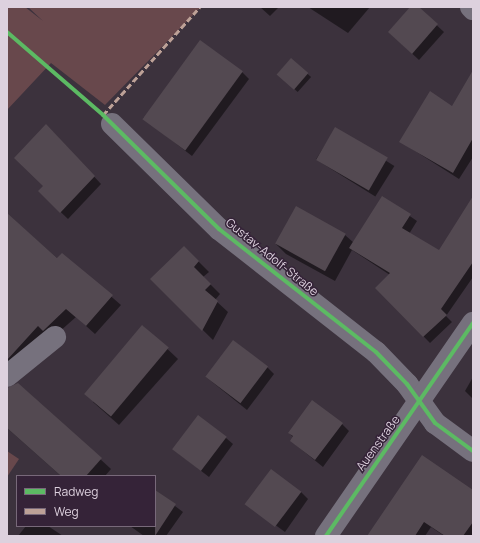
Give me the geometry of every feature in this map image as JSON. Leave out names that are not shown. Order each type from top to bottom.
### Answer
[{"type":"street","name":"Gustav-Adolf-Straße","points":[[112,124],[219,229],[376,352],[444,431],[473,451]]},
{"type":"street","name":"Auenstraße","points":[[326,536],[393,437],[420,404],[473,323]]},
{"type":"street","points":[[7,376],[55,337]]},
{"type":"shaded area","points":[[7,7],[25,7],[43,21],[28,7],[201,7],[105,105],[51,63],[7,110]]},
{"type":"shaded area","points":[[7,451],[19,459],[7,477]]},
{"type":"building","points":[[410,7],[419,7],[438,24],[412,54],[388,32]]},
{"type":"building","points":[[200,40],[243,71],[185,150],[142,119]]},
{"type":"building","points":[[291,58],[308,73],[294,90],[277,75]]},
{"type":"building","points":[[473,70],[473,138],[453,173],[399,142],[430,91],[452,106]]},
{"type":"building","points":[[46,124],[95,176],[60,213],[38,191],[43,186],[14,158]]},
{"type":"building","points":[[335,127],[388,158],[369,190],[316,160]]},
{"type":"building","points":[[382,196],[411,214],[402,228],[439,250],[473,196],[473,262],[441,309],[447,315],[423,337],[375,288],[390,273],[349,248]]},
{"type":"building","points":[[296,206],[346,234],[325,271],[275,244]]},
{"type":"building","points":[[7,213],[57,258],[62,253],[113,295],[86,326],[66,309],[43,331],[38,326],[7,360]]},
{"type":"building","points":[[184,246],[199,261],[194,267],[211,284],[205,290],[218,301],[202,331],[150,279]]},
{"type":"building","points":[[142,325],[169,347],[111,416],[84,394]]},
{"type":"building","points":[[233,340],[268,366],[240,403],[205,377]]},
{"type":"building","points":[[18,383],[102,458],[87,475],[60,475],[7,428],[7,388]]},
{"type":"building","points":[[312,400],[343,423],[315,460],[290,441],[293,436],[288,433]]},
{"type":"building","points":[[198,415],[227,437],[201,471],[172,449]]},
{"type":"building","points":[[422,455],[473,490],[473,522],[463,536],[445,536],[424,522],[415,536],[367,536]]},
{"type":"building","points":[[271,469],[301,492],[275,527],[245,504]]},
{"type":"building","points":[[156,491],[176,504],[155,536],[156,527]]},
{"type":"marked path","points":[[103,115],[200,7]]},
{"type":"cycle path","points":[[7,32],[103,115],[219,229],[376,352],[407,384],[435,423],[473,451]]},
{"type":"cycle path","points":[[326,536],[473,323]]}]
